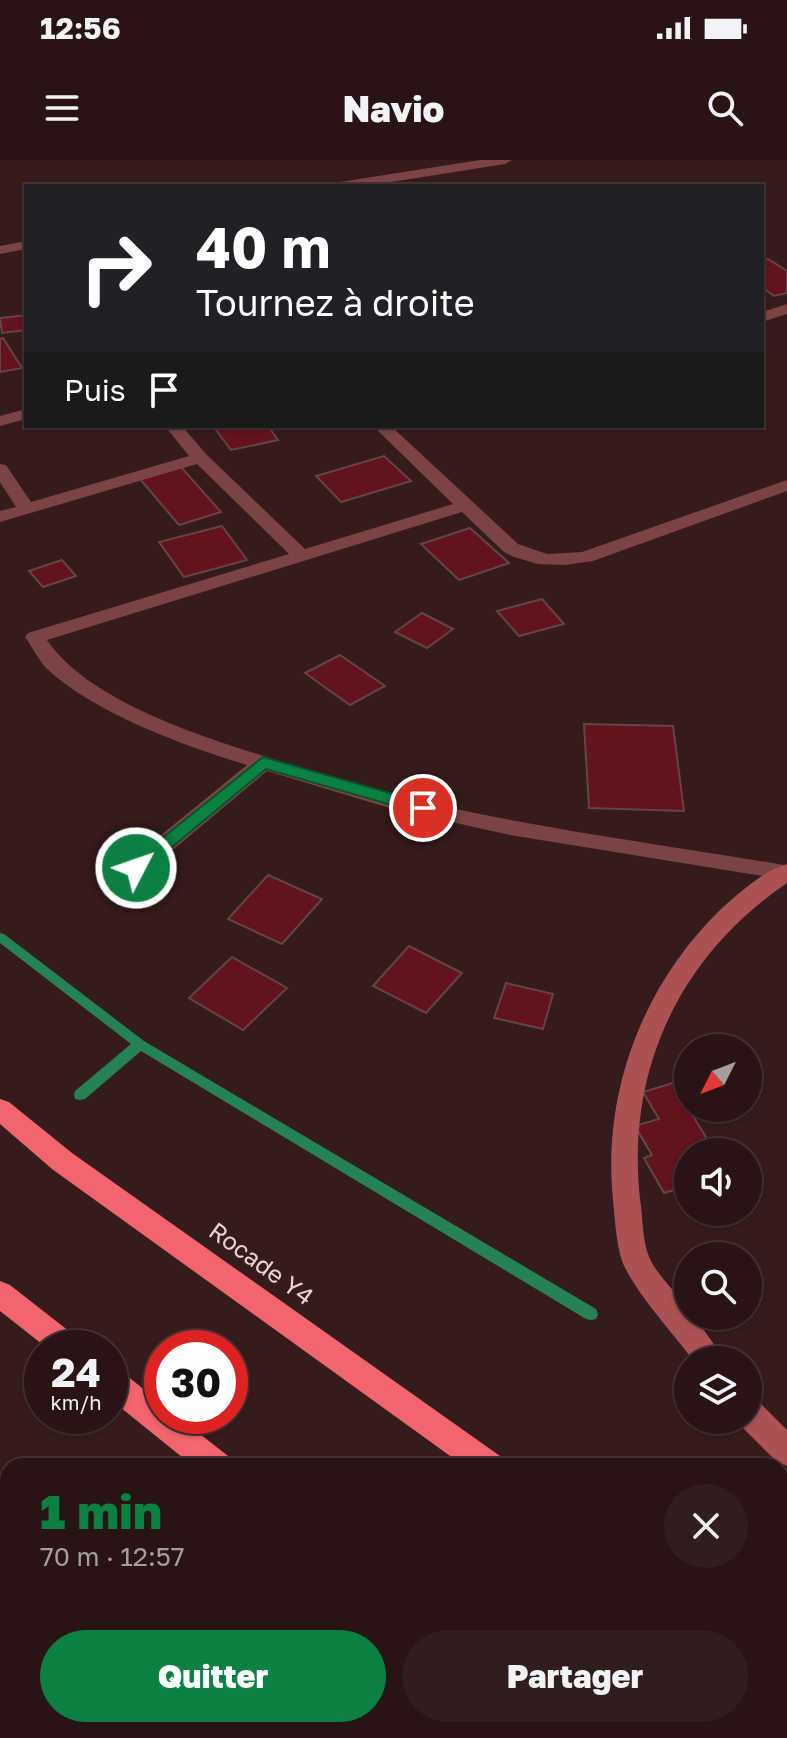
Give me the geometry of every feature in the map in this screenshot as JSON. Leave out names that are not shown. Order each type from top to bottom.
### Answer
[{"type":"highway","name":"Rocade Y4","points":[[0,1109],[62,1161],[478,1458]]},
{"type":"highway","points":[[0,1294],[46,1330]]},
{"type":"highway","points":[[128,1395],[207,1458]]},
{"type":"street","points":[[353,184],[505,160]]},
{"type":"street","points":[[0,250],[24,245]]},
{"type":"street","points":[[764,316],[787,309]]},
{"type":"street","points":[[0,421],[24,415]]},
{"type":"street","points":[[175,428],[200,458],[301,555]]},
{"type":"street","points":[[383,428],[511,548],[531,560],[556,562],[586,557],[787,485]]},
{"type":"street","points":[[0,517],[200,458]]},
{"type":"street","points":[[0,469],[27,510]]},
{"type":"street","points":[[464,506],[35,637],[52,662],[83,686],[136,715],[207,746],[393,802],[510,827],[786,872]]},
{"type":"street","points":[[136,868],[263,763]]},
{"type":"street","points":[[699,1346],[637,1263],[624,1194],[626,1115],[656,1012],[682,969],[709,933],[786,872]]},
{"type":"street","points":[[762,1426],[787,1451]]},
{"type":"building","points":[[764,260],[787,271],[787,293],[774,296],[764,288]]},
{"type":"building","points":[[24,315],[24,330],[2,333],[0,318]]},
{"type":"building","points":[[3,338],[22,368],[0,372],[0,339]]},
{"type":"building","points":[[214,428],[269,428],[278,440],[231,450]]},
{"type":"building","points":[[384,456],[411,481],[341,502],[316,476]]},
{"type":"building","points":[[181,467],[221,512],[179,525],[140,479]]},
{"type":"building","points":[[222,526],[247,560],[184,577],[159,542]]},
{"type":"building","points":[[470,528],[509,563],[459,580],[421,544]]},
{"type":"building","points":[[62,560],[76,576],[43,587],[29,571]]},
{"type":"building","points":[[542,599],[564,624],[519,636],[497,611]]},
{"type":"building","points":[[422,613],[453,629],[427,648],[395,632]]},
{"type":"building","points":[[340,655],[385,686],[350,705],[305,673]]},
{"type":"building","points":[[584,724],[673,726],[684,811],[589,808]]},
{"type":"building","points":[[268,875],[322,899],[282,944],[228,919]]},
{"type":"building","points":[[409,946],[462,973],[426,1013],[373,986]]},
{"type":"building","points":[[232,957],[287,988],[243,1030],[189,998]]},
{"type":"building","points":[[506,983],[553,994],[543,1029],[494,1018]]},
{"type":"building","points":[[673,1083],[674,1122],[697,1122],[706,1138],[674,1138],[674,1190],[664,1193],[644,1158],[652,1155],[635,1126],[659,1119],[643,1092]]},
{"type":"waterway","points":[[0,937],[140,1044]]},
{"type":"waterway","points":[[80,1095],[140,1044]]},
{"type":"waterway","points":[[140,1044],[591,1314]]},
{"type":"route","points":[[136,868],[263,763],[423,808]]}]
